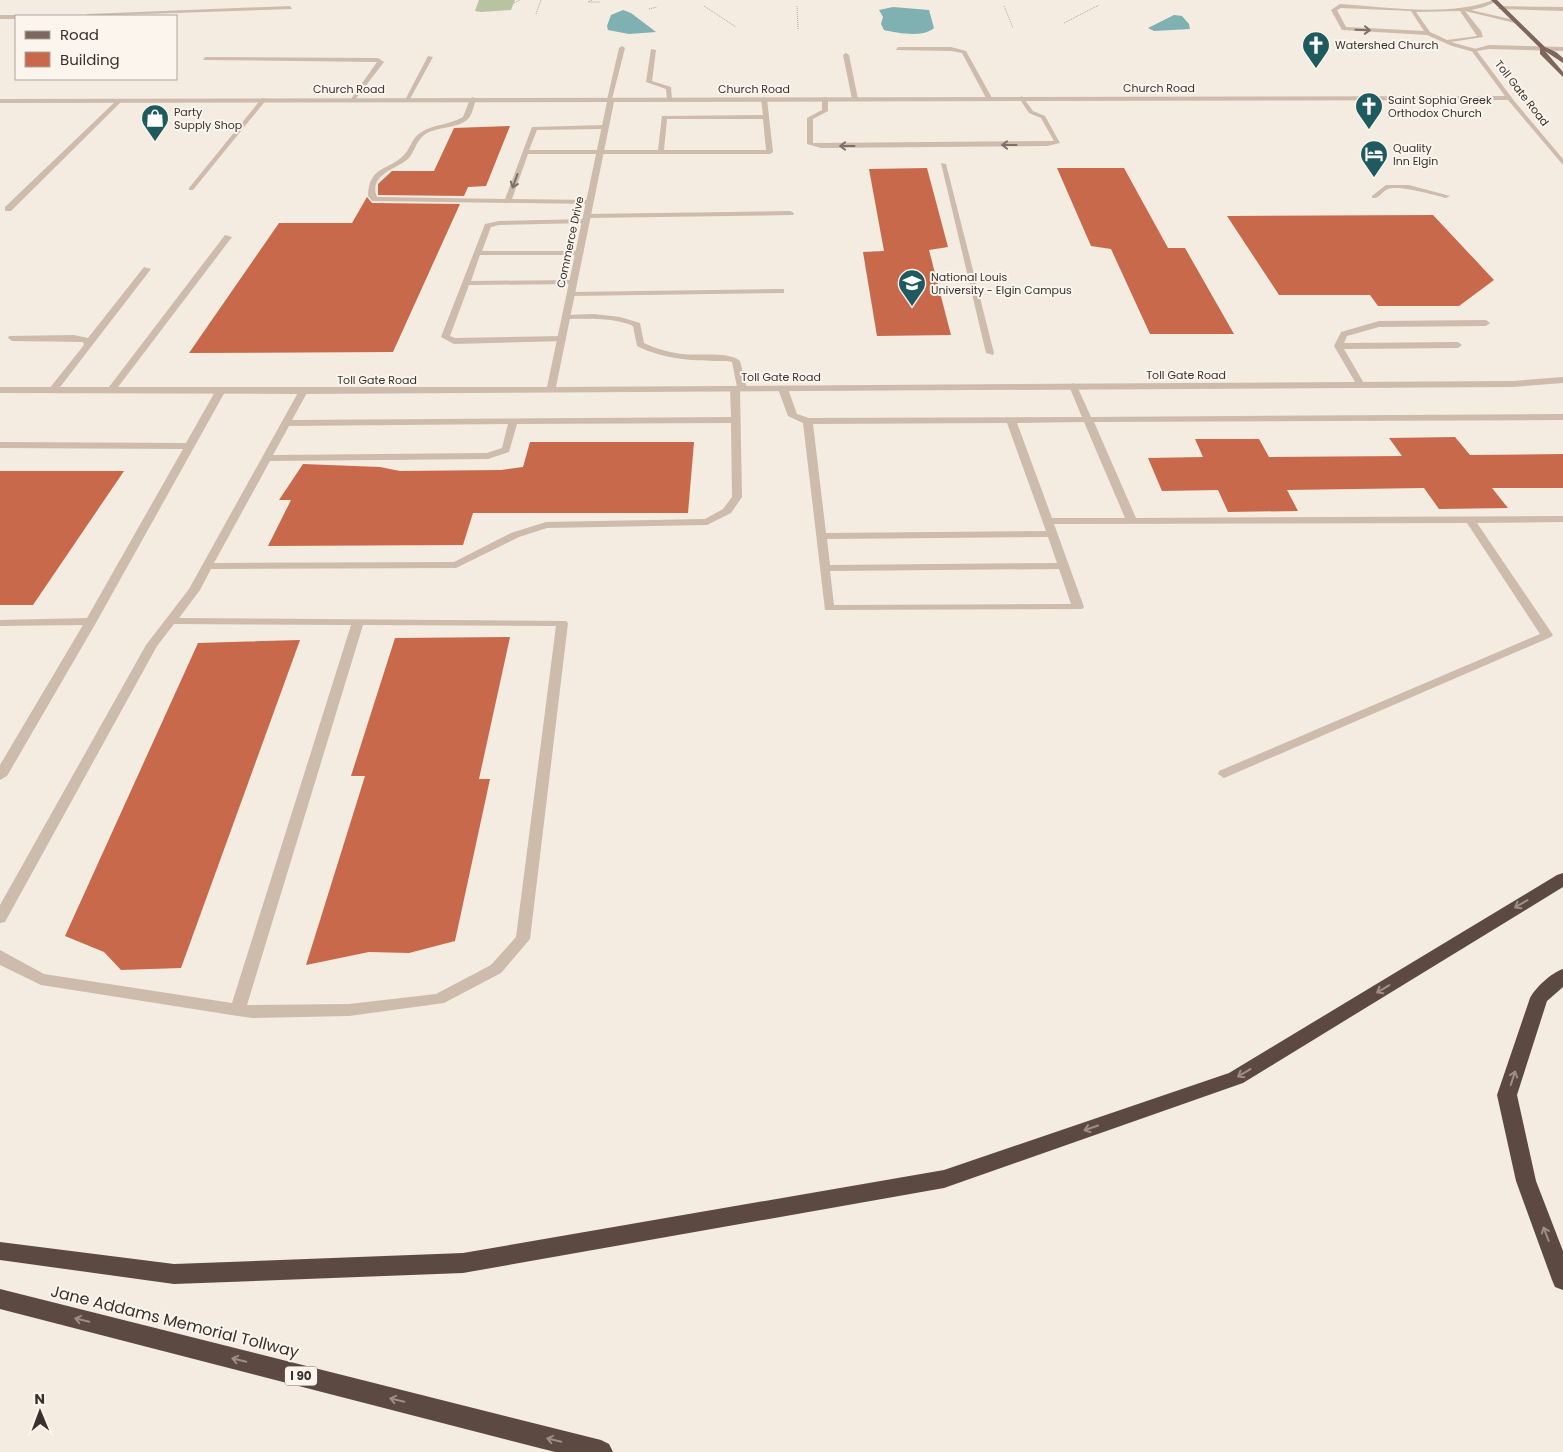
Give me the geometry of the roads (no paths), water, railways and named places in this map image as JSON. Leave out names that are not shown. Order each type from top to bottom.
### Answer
[{"type":"highway","points":[[0,1251],[174,1274],[463,1263],[944,1179],[1236,1078],[1563,879]]},
{"type":"highway","points":[[1563,976],[1539,998],[1507,1095],[1526,1181],[1563,1280]]},
{"type":"highway","name":"Jane Addams Memorial Tollway","points":[[0,1299],[601,1452]]},
{"type":"main road","points":[[1495,0],[1500,8],[1515,21],[1563,75]]},
{"type":"main road","points":[[1554,53],[1563,62]]},
{"type":"street","points":[[1462,10],[1489,5],[1495,0]]},
{"type":"street","points":[[1425,2],[1429,9]]},
{"type":"street","points":[[1474,50],[1454,45],[1428,33],[1344,29],[1334,10],[1337,4],[1462,10],[1515,21]]},
{"type":"street","points":[[113,15],[290,8]]},
{"type":"street","points":[[1500,8],[1563,9]]},
{"type":"street","points":[[1412,9],[1428,33]]},
{"type":"street","points":[[1444,40],[1480,37],[1478,31],[1462,10]]},
{"type":"street","points":[[0,17],[15,17]]},
{"type":"street","name":"Toll Gate Road","points":[[1563,54],[1542,50],[1489,47],[1474,50],[1508,98],[1563,163]]},
{"type":"street","name":"Commerce Drive","points":[[551,390],[622,48]]},
{"type":"street","points":[[898,49],[951,49],[964,52],[989,98]]},
{"type":"street","name":"Toll Gate Road","points":[[1501,54],[1563,49]]},
{"type":"street","points":[[652,50],[649,82],[669,88],[670,99]]},
{"type":"street","points":[[846,55],[855,99]]},
{"type":"street","points":[[407,99],[430,57]]},
{"type":"street","name":"Toll Gate Road","points":[[1482,60],[1492,57]]},
{"type":"street","points":[[205,60],[378,60],[381,62],[354,99]]},
{"type":"street","points":[[825,99],[825,111],[810,118],[810,144],[821,146],[1048,144],[1058,142],[1043,116],[1031,112],[1022,98]]},
{"type":"street","name":"Church Road","points":[[0,101],[1508,98]]},
{"type":"street","points":[[473,99],[466,118],[461,121],[438,126],[420,135],[406,157],[381,171],[372,187],[372,196],[380,200],[590,202]]},
{"type":"street","points":[[526,152],[770,152],[764,99]]},
{"type":"street","points":[[8,209],[120,100]]},
{"type":"street","points":[[191,188],[264,100]]},
{"type":"street","points":[[661,152],[664,117],[766,117]]},
{"type":"street","points":[[508,201],[534,128],[605,127]]},
{"type":"street","points":[[943,164],[990,353]]},
{"type":"street","points":[[1374,196],[1386,187],[1410,187],[1446,196]]},
{"type":"street","points":[[562,340],[454,341],[445,337],[488,226],[499,223],[587,218],[790,214]]},
{"type":"street","points":[[112,389],[228,237]]},
{"type":"street","points":[[477,253],[580,253]]},
{"type":"street","points":[[54,389],[147,269]]},
{"type":"street","points":[[466,283],[574,282]]},
{"type":"street","points":[[571,294],[781,291]]},
{"type":"street","points":[[207,566],[456,565],[516,535],[546,525],[707,522],[727,511],[737,498],[736,420],[738,389],[736,361],[728,358],[673,355],[652,351],[640,344],[637,325],[627,320],[613,317],[566,317]]},
{"type":"street","points":[[1338,346],[1344,334],[1379,324],[1486,323]]},
{"type":"street","points":[[12,338],[84,338],[89,342]]},
{"type":"street","points":[[1338,346],[1458,345]]},
{"type":"street","points":[[1338,346],[1361,385]]},
{"type":"street","name":"Toll Gate Road","points":[[0,390],[783,389],[1513,384],[1563,380]]},
{"type":"street","points":[[1073,386],[1132,521]]},
{"type":"street","points":[[783,389],[788,408],[793,416],[808,421],[1563,417]]},
{"type":"street","points":[[0,776],[91,621],[221,390]]},
{"type":"street","points":[[0,918],[152,645],[194,590],[303,391]]},
{"type":"street","points":[[286,423],[736,420]]},
{"type":"street","points":[[808,421],[829,608],[1078,607],[1011,420]]},
{"type":"street","points":[[266,458],[488,456],[506,450],[514,422]]},
{"type":"street","points":[[0,446],[189,446]]},
{"type":"street","points":[[1048,521],[1563,519]]},
{"type":"street","points":[[1224,774],[1546,635],[1470,520]]},
{"type":"street","points":[[821,536],[1053,534]]},
{"type":"street","points":[[825,568],[1064,566]]},
{"type":"street","points":[[0,623],[91,621]]},
{"type":"street","points":[[0,955],[4,960],[40,979],[252,1012],[349,1010],[439,999],[496,969],[522,940],[562,623],[170,621]]},
{"type":"street","points":[[238,1010],[358,622]]},
{"type":"water","points":[[893,7],[929,10],[934,28],[917,34],[884,30],[881,24],[883,17],[879,10]]},
{"type":"water","points":[[623,10],[631,13],[656,32],[629,34],[608,30],[607,26],[611,15]]},
{"type":"water","points":[[1174,15],[1182,16],[1189,24],[1190,29],[1154,31],[1148,28]]},
{"type":"place","name":"Watershed Church","points":[[1316,69]]},
{"type":"place","name":"Saint Sophia Greek Orthodox Church","points":[[1369,130]]},
{"type":"place","name":"Party Supply Shop","points":[[155,142]]},
{"type":"place","name":"Quality Inn Elgin","points":[[1374,178]]},
{"type":"place","name":"National Louis University - Elgin Campus","points":[[912,307]]}]
